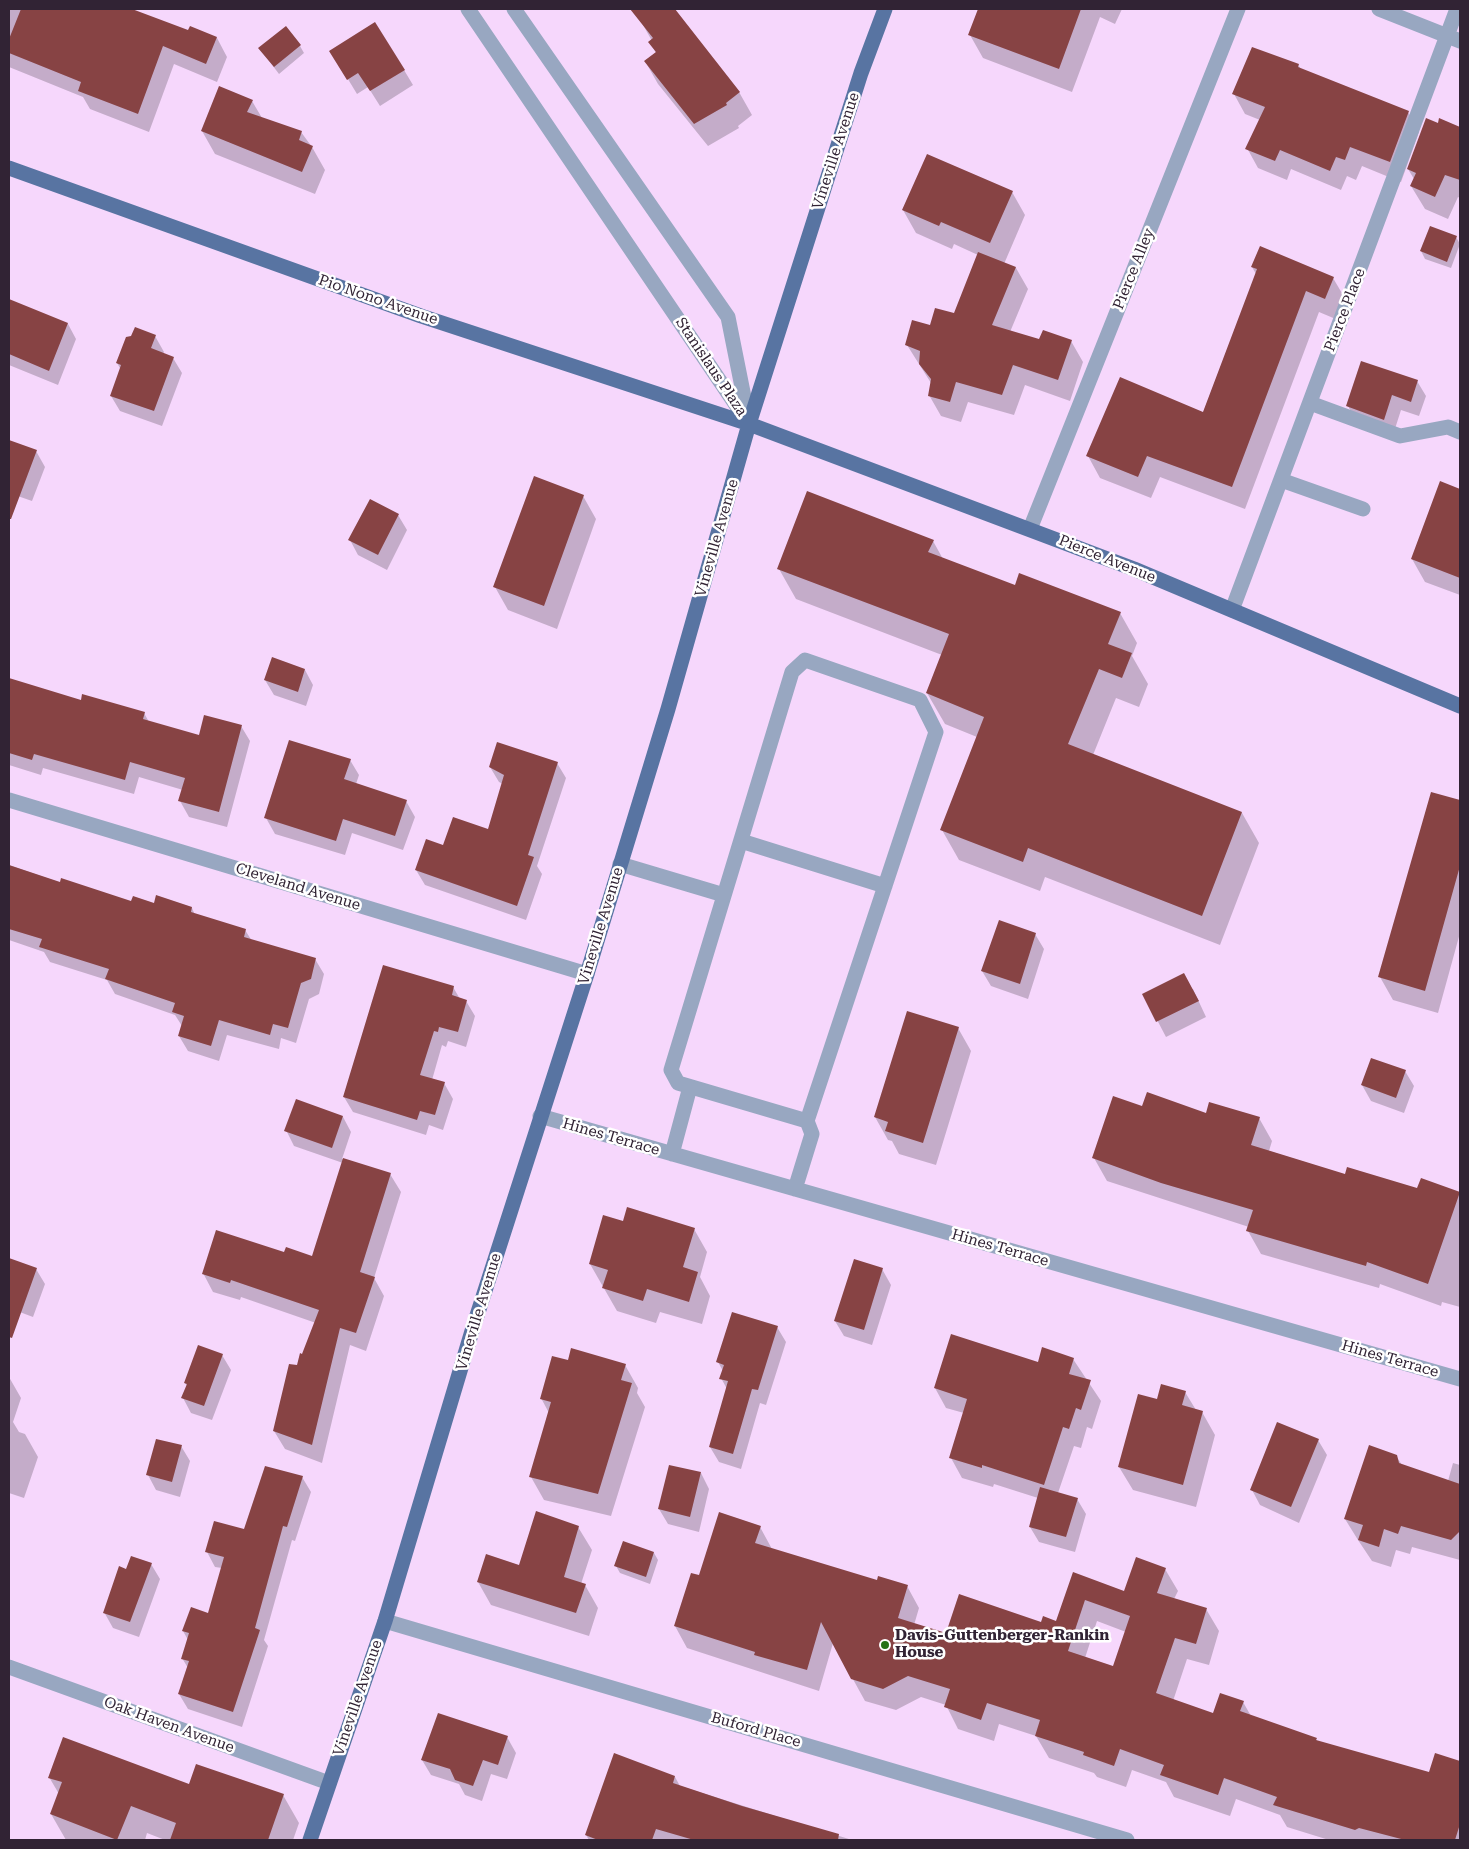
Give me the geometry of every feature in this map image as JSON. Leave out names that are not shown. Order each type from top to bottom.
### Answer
[{"type":"main road","name":"Vineville Avenue","points":[[310,1840],[385,1621],[472,1331],[587,974],[668,709],[749,424],[861,73],[885,9]]},
{"type":"main road","name":"Pio Nono Avenue","points":[[9,168],[421,316],[749,424]]},
{"type":"main road","name":"Pierce Avenue","points":[[749,424],[1134,569],[1460,706]]},
{"type":"street","name":"Stanislaus Plaza","points":[[468,9],[749,424]]},
{"type":"street","name":"Stanislaus Plaza","points":[[514,9],[728,317],[749,424]]},
{"type":"street","name":"Pierce Alley","points":[[1030,529],[1238,9]]},
{"type":"street","points":[[1379,9],[1454,38]]},
{"type":"street","name":"Pierce Place","points":[[1232,610],[1310,403],[1454,38],[1457,9]]},
{"type":"street","points":[[1310,403],[1400,436],[1448,427],[1460,432]]},
{"type":"street","points":[[1281,480],[1363,510]]},
{"type":"street","points":[[795,1189],[812,1134],[807,1121],[936,732],[920,700],[805,660],[792,672],[671,1070],[678,1083],[807,1121]]},
{"type":"street","name":"Cleveland Avenue","points":[[9,800],[587,974]]},
{"type":"street","points":[[741,841],[885,886]]},
{"type":"street","points":[[620,864],[724,895]]},
{"type":"street","points":[[672,1154],[690,1087]]},
{"type":"street","name":"Hines Terrace","points":[[540,1116],[1460,1379]]},
{"type":"street","name":"Buford Place","points":[[385,1621],[1127,1840]]},
{"type":"street","name":"Oak Haven Avenue","points":[[9,1667],[329,1783]]},
{"type":"building","points":[[21,9],[132,9],[188,30],[190,26],[217,37],[206,64],[163,46],[138,114],[78,91],[81,82],[9,53],[9,39]]},
{"type":"building","points":[[630,9],[675,9],[740,92],[726,103],[727,105],[694,124],[644,61],[656,52],[648,42],[653,38]]},
{"type":"building","points":[[978,9],[1081,9],[1059,69],[968,35]]},
{"type":"building","points":[[375,22],[405,70],[370,91],[358,73],[347,80],[329,51]]},
{"type":"building","points":[[286,26],[301,45],[274,67],[258,48]]},
{"type":"building","points":[[1252,47],[1299,64],[1298,67],[1409,111],[1390,162],[1350,147],[1345,160],[1336,157],[1330,171],[1280,150],[1275,161],[1245,149],[1265,107],[1232,94]]},
{"type":"building","points":[[219,86],[253,100],[247,112],[302,131],[299,140],[313,146],[302,172],[201,131]]},
{"type":"building","points":[[1426,118],[1438,123],[1439,118],[1460,127],[1460,180],[1445,175],[1435,197],[1410,186],[1416,173],[1407,169]]},
{"type":"building","points":[[927,154],[1013,191],[990,243],[941,222],[939,226],[902,210]]},
{"type":"building","points":[[1430,226],[1457,236],[1447,262],[1420,251]]},
{"type":"building","points":[[1260,246],[1334,277],[1325,299],[1306,291],[1232,487],[1147,456],[1138,477],[1086,456],[1120,377],[1203,412],[1257,269],[1251,267]]},
{"type":"building","points":[[978,252],[1016,267],[992,325],[1039,339],[1043,330],[1072,340],[1058,380],[1013,365],[1002,395],[956,382],[950,402],[928,396],[931,379],[919,364],[920,351],[905,345],[912,320],[930,325],[935,308],[954,313]]},
{"type":"building","points":[[9,299],[68,323],[49,371],[9,354]]},
{"type":"building","points":[[135,327],[156,335],[151,348],[174,357],[154,411],[110,396],[121,365],[116,363],[126,337],[131,336]]},
{"type":"building","points":[[1361,361],[1418,380],[1411,402],[1392,395],[1384,420],[1346,406]]},
{"type":"building","points":[[9,440],[37,450],[11,519],[9,519]]},
{"type":"building","points":[[534,476],[584,495],[544,606],[493,587]]},
{"type":"building","points":[[1440,481],[1460,489],[1460,578],[1411,559]]},
{"type":"building","points":[[807,491],[934,540],[928,552],[1015,585],[1019,573],[1121,612],[1108,644],[1132,653],[1122,678],[1099,669],[1068,744],[1242,812],[1202,916],[1028,848],[1023,862],[940,830],[984,717],[926,693],[949,634],[777,569]]},
{"type":"building","points":[[370,499],[399,514],[378,555],[348,540]]},
{"type":"building","points":[[272,657],[305,669],[298,692],[264,680]]},
{"type":"building","points":[[9,678],[81,700],[82,694],[145,712],[143,719],[199,735],[204,715],[242,725],[219,812],[178,801],[185,778],[130,762],[125,780],[34,754],[32,760],[9,753]]},
{"type":"building","points":[[289,740],[351,759],[344,779],[407,800],[395,836],[343,819],[336,841],[264,818]]},
{"type":"building","points":[[497,742],[558,762],[528,855],[534,857],[517,906],[415,870],[426,839],[443,845],[453,817],[488,829],[504,775],[489,767]]},
{"type":"building","points":[[1431,792],[1460,800],[1460,866],[1425,991],[1378,977]]},
{"type":"building","points":[[9,865],[60,882],[61,878],[131,901],[133,896],[154,903],[156,895],[192,907],[191,912],[246,929],[244,937],[316,958],[311,979],[301,983],[288,1028],[273,1024],[270,1035],[219,1020],[211,1046],[178,1036],[184,1016],[172,1012],[175,1003],[105,979],[109,969],[39,947],[42,939],[9,929]]},
{"type":"building","points":[[999,920],[1036,933],[1020,984],[981,971]]},
{"type":"building","points":[[383,965],[454,986],[452,995],[467,1000],[458,1032],[439,1027],[438,1032],[434,1031],[420,1075],[445,1082],[435,1115],[420,1111],[417,1120],[343,1097]]},
{"type":"building","points":[[1184,973],[1199,1001],[1156,1022],[1142,994]]},
{"type":"building","points":[[907,1011],[959,1027],[923,1143],[885,1131],[888,1122],[874,1117]]},
{"type":"building","points":[[1371,1058],[1406,1070],[1396,1098],[1361,1085]]},
{"type":"building","points":[[1147,1092],[1206,1113],[1209,1102],[1260,1117],[1251,1145],[1345,1174],[1347,1167],[1417,1188],[1421,1178],[1460,1192],[1428,1284],[1367,1262],[1366,1266],[1246,1231],[1253,1210],[1161,1183],[1092,1158],[1113,1096],[1142,1106]]},
{"type":"building","points":[[296,1099],[343,1116],[332,1148],[284,1131]]},
{"type":"building","points":[[343,1158],[391,1173],[360,1272],[375,1277],[356,1333],[340,1328],[312,1445],[273,1431],[289,1364],[297,1365],[300,1353],[302,1354],[319,1310],[231,1280],[230,1283],[202,1274],[216,1230],[284,1252],[286,1247],[312,1256]]},
{"type":"building","points":[[627,1207],[695,1228],[683,1267],[698,1272],[689,1302],[647,1289],[643,1301],[602,1288],[608,1270],[589,1264],[603,1215],[623,1221]]},
{"type":"building","points":[[9,1258],[37,1268],[12,1338],[9,1337]]},
{"type":"building","points":[[854,1259],[883,1268],[864,1330],[834,1321]]},
{"type":"building","points":[[732,1312],[778,1326],[758,1390],[752,1389],[733,1454],[709,1447],[728,1381],[719,1379],[724,1365],[716,1362]]},
{"type":"building","points":[[951,1334],[1038,1362],[1042,1347],[1074,1358],[1069,1374],[1091,1380],[1081,1410],[1076,1408],[1069,1429],[1063,1427],[1044,1485],[982,1465],[982,1468],[949,1458],[967,1399],[934,1388]]},
{"type":"building","points":[[198,1345],[223,1354],[204,1406],[181,1398],[187,1384],[184,1383]]},
{"type":"building","points":[[571,1348],[626,1364],[621,1380],[632,1383],[598,1494],[529,1477],[551,1402],[540,1399],[552,1356],[568,1360]]},
{"type":"building","points":[[1161,1384],[1186,1391],[1182,1405],[1203,1411],[1183,1485],[1118,1467],[1138,1394],[1157,1399]]},
{"type":"building","points":[[1277,1422],[1319,1439],[1291,1507],[1250,1490]]},
{"type":"building","points":[[156,1439],[182,1445],[172,1482],[146,1475]]},
{"type":"building","points":[[1369,1445],[1397,1455],[1399,1463],[1460,1484],[1460,1531],[1451,1540],[1401,1526],[1398,1534],[1384,1529],[1379,1547],[1358,1540],[1363,1525],[1344,1519]]},
{"type":"building","points":[[669,1465],[701,1472],[690,1517],[658,1509]]},
{"type":"building","points":[[265,1466],[303,1476],[287,1527],[283,1526],[255,1628],[260,1630],[233,1712],[178,1694],[189,1661],[181,1659],[189,1633],[182,1631],[191,1607],[208,1613],[224,1557],[205,1552],[214,1521],[244,1529]]},
{"type":"building","points":[[1040,1487],[1078,1498],[1066,1537],[1029,1527]]},
{"type":"building","points":[[536,1511],[579,1526],[564,1577],[586,1584],[576,1613],[477,1582],[486,1554],[519,1565]]},
{"type":"building","points":[[719,1512],[761,1526],[755,1543],[877,1580],[878,1576],[908,1585],[898,1618],[946,1633],[959,1594],[1041,1622],[1043,1616],[1056,1621],[1073,1572],[1124,1591],[1136,1557],[1166,1568],[1157,1593],[1207,1608],[1196,1644],[1175,1638],[1156,1693],[1213,1713],[1220,1693],[1244,1701],[1240,1711],[1317,1738],[1316,1740],[1429,1772],[1435,1753],[1460,1761],[1460,1824],[1455,1840],[1405,1840],[1359,1828],[1355,1830],[1273,1805],[1277,1797],[1224,1778],[1218,1795],[1160,1775],[1164,1765],[1120,1749],[1114,1766],[1083,1755],[1084,1752],[1035,1736],[1040,1720],[987,1703],[981,1720],[944,1707],[950,1689],[908,1676],[883,1689],[851,1679],[821,1622],[807,1670],[754,1655],[755,1652],[674,1626],[691,1573],[699,1575]],"holes":[[[1085,1600],[1130,1616],[1113,1666],[1068,1651]]]},
{"type":"building","points":[[623,1541],[654,1552],[646,1577],[614,1566]]},
{"type":"building","points":[[131,1556],[152,1563],[130,1622],[103,1613],[119,1566],[126,1569]]},
{"type":"building","points":[[438,1713],[508,1736],[498,1765],[483,1760],[473,1786],[455,1780],[450,1769],[421,1760]]},
{"type":"building","points":[[63,1737],[189,1784],[196,1764],[284,1794],[268,1840],[170,1840],[176,1823],[131,1806],[117,1840],[50,1814],[62,1782],[48,1778]]},
{"type":"building","points":[[614,1753],[675,1776],[673,1783],[742,1806],[839,1834],[838,1840],[694,1840],[656,1829],[652,1840],[598,1840],[585,1835]]},
{"type":"place","name":"Davis-Guttenberger-Rankin House","points":[[885,1645]]}]
